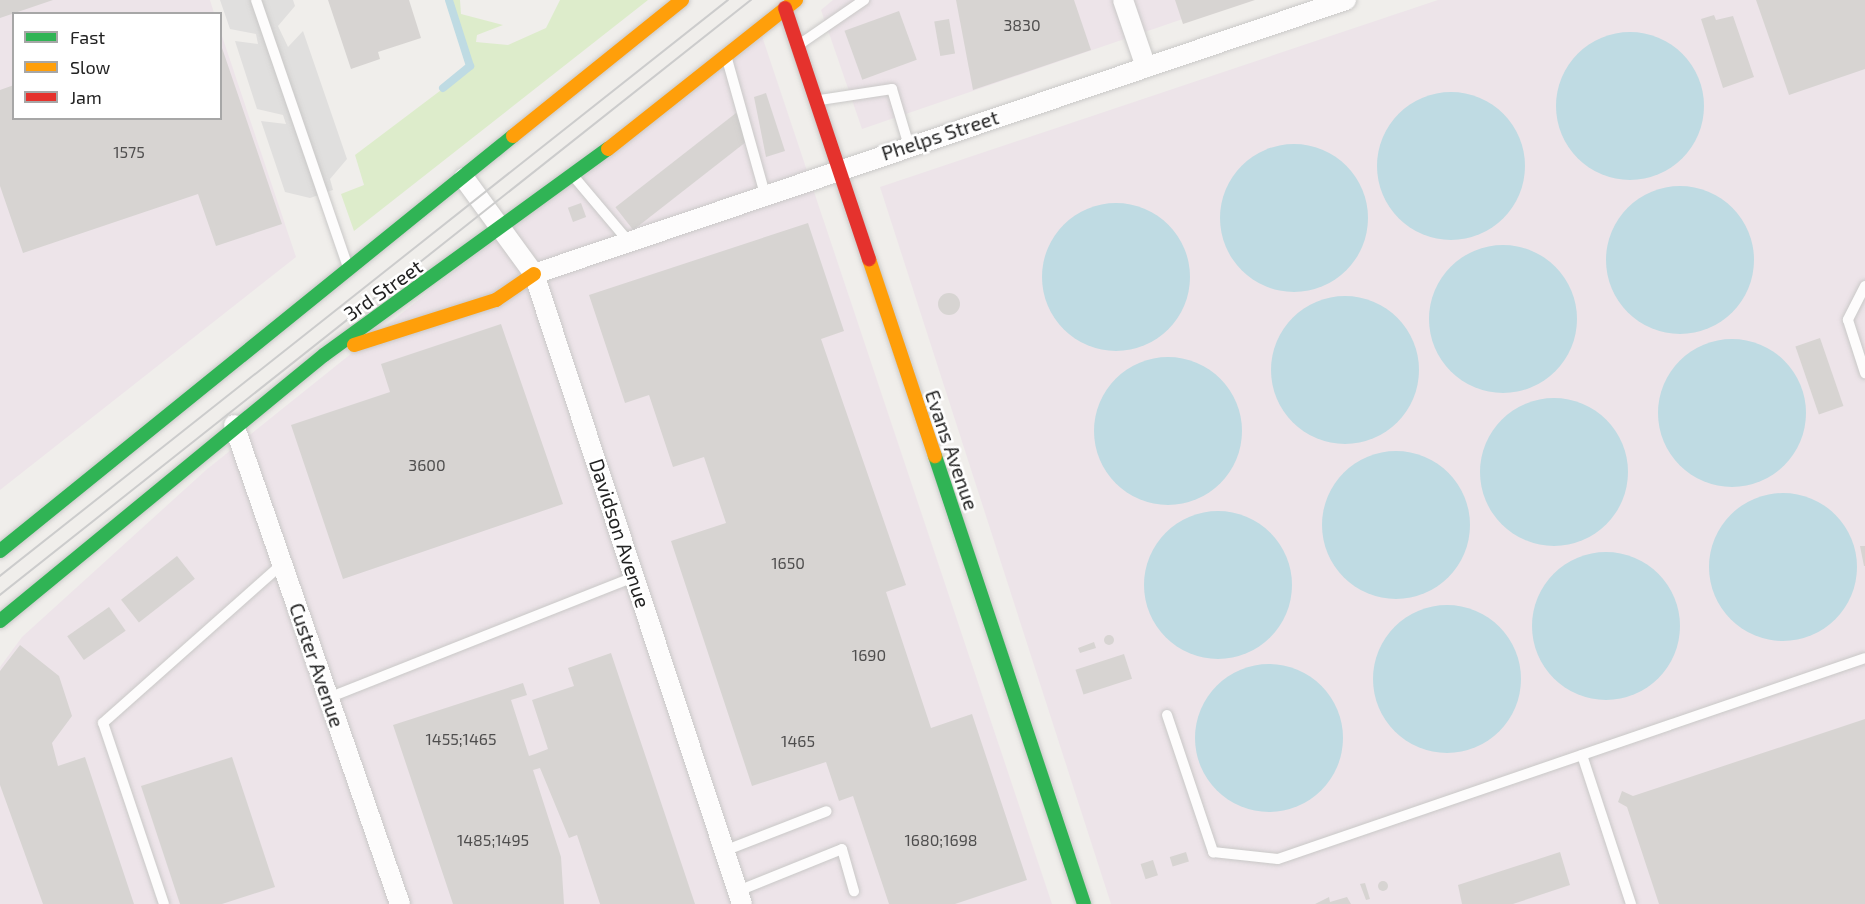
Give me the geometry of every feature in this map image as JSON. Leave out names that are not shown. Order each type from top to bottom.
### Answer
[{"type":"main road","name":"3rd Street","points":[[0,551],[682,0]]},
{"type":"main road","name":"3rd Street","points":[[4,612],[324,355],[573,176],[790,4]]},
{"type":"main road","name":"Evans Avenue","points":[[790,4],[797,46],[836,170],[1079,903]]},
{"type":"main road","points":[[324,355],[496,300],[534,274]]},
{"type":"street","points":[[1124,0],[1146,67]]},
{"type":"street","name":"Phelps Street","points":[[534,274],[836,170],[1346,0]]},
{"type":"street","name":"Davidson Avenue","points":[[464,178],[534,274],[740,898]]},
{"type":"street","name":"Custer Avenue","points":[[234,425],[400,904]]},
{"type":"lane","points":[[256,0],[349,270]]},
{"type":"lane","points":[[797,46],[864,0]]},
{"type":"lane","points":[[725,55],[765,194]]},
{"type":"lane","points":[[815,100],[892,90],[909,146]]},
{"type":"lane","points":[[573,176],[629,242]]},
{"type":"lane","points":[[1865,286],[1848,320],[1865,373]]},
{"type":"lane","points":[[164,904],[102,723],[282,564]]},
{"type":"lane","points":[[328,698],[634,577]]},
{"type":"lane","points":[[1167,715],[1213,852],[1278,859],[1865,658]]},
{"type":"lane","points":[[1582,755],[1631,904]]},
{"type":"lane","points":[[724,851],[827,811]]},
{"type":"lane","points":[[740,898],[842,849],[854,891]]},
{"type":"shaded area","points":[[0,0],[210,0],[214,12],[12,12],[12,120],[222,120],[222,36],[296,257],[0,490]]},
{"type":"shaded area","points":[[220,0],[293,0],[295,6],[278,26],[288,47],[303,31],[347,159],[330,179],[333,190],[310,198],[285,192],[261,121],[286,124],[283,115],[257,109],[235,41],[258,44],[256,34],[230,29]]},
{"type":"shaded area","points":[[833,0],[1238,0],[862,129],[821,10]]},
{"type":"shaded area","points":[[1438,0],[1865,0],[1865,904],[1111,904],[880,187]]},
{"type":"shaded area","points":[[761,33],[1052,904],[0,904],[0,667],[22,637],[206,470],[573,176]]},
{"type":"green space","points":[[451,0],[460,0],[461,14],[503,25],[477,35],[476,42],[508,45],[546,28],[560,0],[648,0],[354,231],[341,194],[364,185],[355,155],[473,66]]},
{"type":"sand","points":[[447,0],[473,66],[444,90],[468,65]]},
{"type":"water","points":[[1630,32],[1658,37],[1671,44],[1682,54],[1692,65],[1699,78],[1704,106],[1699,134],[1692,147],[1682,158],[1671,168],[1658,175],[1630,180],[1602,175],[1589,168],[1578,158],[1568,147],[1561,134],[1556,106],[1561,78],[1568,65],[1578,54],[1589,44],[1602,37]]},
{"type":"water","points":[[1451,92],[1479,97],[1492,104],[1503,114],[1513,125],[1520,138],[1525,166],[1520,194],[1513,207],[1503,218],[1492,228],[1479,235],[1451,240],[1423,235],[1410,228],[1399,218],[1389,207],[1382,194],[1377,166],[1382,138],[1389,125],[1399,114],[1410,104],[1423,97]]},
{"type":"water","points":[[1294,144],[1308,145],[1322,150],[1335,156],[1346,166],[1356,177],[1362,190],[1367,204],[1367,232],[1362,246],[1356,259],[1346,270],[1335,280],[1322,286],[1308,291],[1294,292],[1280,291],[1266,286],[1253,280],[1242,270],[1232,259],[1226,246],[1221,232],[1220,218],[1221,204],[1226,190],[1232,177],[1242,166],[1253,156],[1266,150],[1280,145]]},
{"type":"water","points":[[1680,186],[1708,191],[1721,198],[1732,208],[1742,219],[1749,232],[1754,260],[1749,288],[1742,301],[1732,312],[1721,322],[1708,329],[1680,334],[1652,329],[1639,322],[1628,312],[1618,301],[1611,288],[1606,260],[1611,232],[1618,219],[1628,208],[1639,198],[1652,191]]},
{"type":"water","points":[[1116,203],[1144,208],[1157,215],[1168,225],[1178,236],[1185,249],[1190,277],[1185,305],[1178,318],[1168,329],[1157,339],[1144,346],[1116,351],[1088,346],[1075,339],[1064,329],[1054,318],[1047,305],[1042,277],[1047,249],[1054,236],[1064,225],[1075,215],[1088,208]]},
{"type":"water","points":[[1503,245],[1531,250],[1544,257],[1555,267],[1565,278],[1572,291],[1577,319],[1572,347],[1565,360],[1555,371],[1544,381],[1531,388],[1503,393],[1475,388],[1462,381],[1451,371],[1441,360],[1434,347],[1429,319],[1434,291],[1441,278],[1451,267],[1462,257],[1475,250]]},
{"type":"water","points":[[1345,296],[1373,301],[1386,308],[1397,318],[1407,329],[1414,342],[1419,370],[1414,398],[1407,411],[1397,422],[1386,432],[1373,439],[1345,444],[1317,439],[1304,432],[1293,422],[1283,411],[1276,398],[1271,370],[1276,342],[1283,329],[1293,318],[1304,308],[1317,301]]},
{"type":"water","points":[[1732,339],[1760,344],[1773,351],[1784,361],[1794,372],[1801,385],[1806,413],[1801,441],[1794,454],[1784,465],[1773,475],[1760,482],[1732,487],[1704,482],[1691,475],[1680,465],[1670,454],[1663,441],[1658,413],[1663,385],[1670,372],[1680,361],[1691,351],[1704,344]]},
{"type":"water","points":[[1168,357],[1196,362],[1209,369],[1220,379],[1230,390],[1237,403],[1242,431],[1237,459],[1230,472],[1220,483],[1209,493],[1196,500],[1168,505],[1140,500],[1127,493],[1116,483],[1106,472],[1099,459],[1094,431],[1099,403],[1106,390],[1116,379],[1127,369],[1140,362]]},
{"type":"water","points":[[1554,398],[1582,403],[1595,410],[1606,420],[1616,431],[1623,444],[1628,472],[1623,500],[1616,513],[1606,524],[1595,534],[1582,541],[1554,546],[1526,541],[1513,534],[1502,524],[1492,513],[1485,500],[1480,472],[1485,444],[1492,431],[1502,420],[1513,410],[1526,403]]},
{"type":"water","points":[[1396,451],[1424,456],[1437,463],[1448,473],[1458,484],[1465,497],[1470,525],[1465,553],[1458,566],[1448,577],[1437,587],[1424,594],[1396,599],[1368,594],[1355,587],[1344,577],[1334,566],[1327,553],[1322,525],[1327,497],[1334,484],[1344,473],[1355,463],[1368,456]]},
{"type":"water","points":[[1783,493],[1811,498],[1824,505],[1835,515],[1845,526],[1852,539],[1857,567],[1852,595],[1845,608],[1835,619],[1824,629],[1811,636],[1783,641],[1755,636],[1742,629],[1731,619],[1721,608],[1714,595],[1709,567],[1714,539],[1721,526],[1731,515],[1742,505],[1755,498]]},
{"type":"water","points":[[1218,511],[1246,516],[1259,523],[1270,533],[1280,544],[1287,557],[1292,585],[1287,613],[1280,626],[1270,637],[1259,647],[1246,654],[1218,659],[1190,654],[1177,647],[1166,637],[1156,626],[1149,613],[1144,585],[1149,557],[1156,544],[1166,533],[1177,523],[1190,516]]},
{"type":"water","points":[[1606,552],[1634,557],[1647,564],[1658,574],[1668,585],[1675,598],[1680,626],[1675,654],[1668,667],[1658,678],[1647,688],[1634,695],[1606,700],[1578,695],[1565,688],[1554,678],[1544,667],[1537,654],[1532,626],[1537,598],[1544,585],[1554,574],[1565,564],[1578,557]]},
{"type":"water","points":[[1447,605],[1475,610],[1488,617],[1499,627],[1509,638],[1516,651],[1521,679],[1516,707],[1509,720],[1499,731],[1488,741],[1475,748],[1447,753],[1419,748],[1406,741],[1395,731],[1385,720],[1378,707],[1373,679],[1378,651],[1385,638],[1395,627],[1406,617],[1419,610]]},
{"type":"water","points":[[1269,664],[1297,669],[1310,676],[1321,686],[1331,697],[1338,710],[1343,738],[1338,766],[1331,779],[1321,790],[1310,800],[1297,807],[1269,812],[1241,807],[1228,800],[1217,790],[1207,779],[1200,766],[1195,738],[1200,710],[1207,697],[1217,686],[1228,676],[1241,669]]},
{"type":"building","points":[[0,0],[53,0],[12,12],[0,18]]},
{"type":"building","points":[[328,0],[409,0],[421,38],[378,52],[380,59],[351,69]]},
{"type":"building","points":[[956,0],[1074,0],[1091,50],[973,90]]},
{"type":"building","points":[[1175,0],[1255,0],[1183,24]]},
{"type":"building","points":[[1756,0],[1865,0],[1865,69],[1789,95]]},
{"type":"building","points":[[899,11],[917,60],[862,80],[844,31]]},
{"type":"building","points":[[1714,15],[1716,20],[1733,16],[1754,77],[1723,88],[1701,19]]},
{"type":"building","points":[[949,19],[955,53],[940,56],[934,22]]},
{"type":"building","points":[[222,48],[282,224],[216,246],[198,194],[23,253],[0,186],[0,90],[12,86],[12,120],[222,120]]},
{"type":"building","points":[[766,93],[785,151],[766,157],[754,97]]},
{"type":"building","points":[[736,113],[754,136],[633,230],[615,207]]},
{"type":"building","points":[[581,203],[586,217],[573,222],[568,208]]},
{"type":"building","points":[[808,223],[844,331],[821,339],[906,585],[886,592],[931,728],[972,714],[1027,880],[955,904],[889,904],[853,796],[839,801],[826,762],[752,786],[671,541],[726,523],[704,457],[673,467],[649,395],[625,403],[589,295]]},
{"type":"building","points":[[949,293],[957,296],[960,304],[957,312],[949,315],[941,312],[938,304],[941,296]]},
{"type":"building","points":[[501,324],[563,504],[343,579],[291,425],[390,392],[381,364]]},
{"type":"building","points":[[1820,338],[1843,406],[1819,415],[1795,346]]},
{"type":"building","points":[[1860,546],[1865,546],[1865,566],[1864,566]]},
{"type":"building","points":[[177,556],[195,579],[139,623],[121,600]]},
{"type":"building","points":[[109,607],[126,631],[84,660],[67,636]]},
{"type":"building","points":[[1109,635],[1114,640],[1109,645],[1104,640]]},
{"type":"building","points":[[1094,642],[1096,648],[1080,653],[1078,648]]},
{"type":"building","points":[[20,645],[59,676],[72,716],[52,743],[58,766],[85,757],[134,904],[43,904],[0,785],[0,671]]},
{"type":"building","points":[[611,653],[695,904],[600,904],[577,835],[569,838],[540,768],[533,770],[561,857],[564,904],[453,904],[393,725],[523,683],[527,695],[511,700],[529,756],[548,749],[532,700],[574,686],[568,668]]},
{"type":"building","points":[[1124,654],[1132,679],[1084,694],[1075,670]]},
{"type":"building","points":[[1865,719],[1865,904],[1659,904],[1627,807],[1618,802],[1622,791],[1633,796]]},
{"type":"building","points":[[232,757],[275,887],[222,904],[180,904],[141,786]]},
{"type":"building","points":[[1186,852],[1189,862],[1173,867],[1170,857]]},
{"type":"building","points":[[1560,852],[1570,885],[1513,904],[1462,904],[1458,885]]},
{"type":"building","points":[[1153,860],[1158,875],[1146,879],[1141,864]]},
{"type":"building","points":[[1383,881],[1388,886],[1383,891],[1378,886]]},
{"type":"building","points":[[1365,883],[1370,899],[1366,900],[1360,884]]},
{"type":"building","points":[[1329,897],[1330,902],[1347,897],[1351,904],[1315,904]]},
{"type":"waterway","points":[[443,88],[470,66],[449,0]]},
{"type":"tram line","points":[[0,576],[728,0]]},
{"type":"tram line","points":[[0,595],[751,0]]},
{"type":"traffic: fast","points":[[0,551],[513,136]]},
{"type":"traffic: fast","points":[[0,621],[324,355],[608,149]]},
{"type":"traffic: fast","points":[[935,456],[1084,904]]},
{"type":"traffic: slow","points":[[513,136],[682,0]]},
{"type":"traffic: slow","points":[[608,149],[796,0]]},
{"type":"traffic: slow","points":[[869,259],[935,456]]},
{"type":"traffic: slow","points":[[354,345],[496,300],[534,274]]},
{"type":"traffic: jam","points":[[785,8],[869,259]]}]
